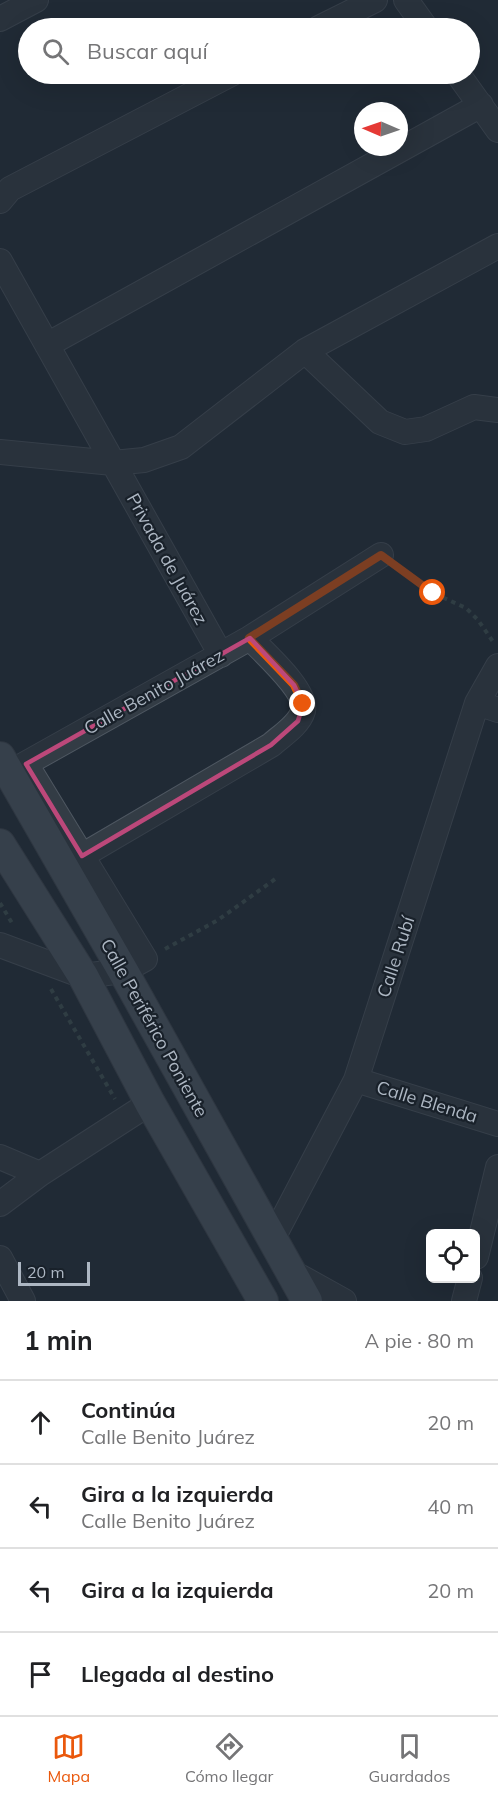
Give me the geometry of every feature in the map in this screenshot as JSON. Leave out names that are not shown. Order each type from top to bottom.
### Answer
[{"type":"main road","name":"Calle Periférico Poniente","points":[[12,764],[134,965],[272,1240],[307,1301]]},
{"type":"main road","name":"Calle Periférico Poniente","points":[[0,844],[83,976],[150,1103],[263,1301]]},
{"type":"street","points":[[0,19],[36,0]]},
{"type":"street","points":[[339,18],[375,0]]},
{"type":"street","points":[[406,0],[419,18]]},
{"type":"street","points":[[0,201],[10,189],[212,84]]},
{"type":"street","points":[[465,84],[498,130]]},
{"type":"street","points":[[47,345],[481,105]]},
{"type":"street","points":[[0,452],[113,463],[144,460],[181,447],[305,351],[498,246]]},
{"type":"street","name":"Privada de Juárez","points":[[0,261],[221,655]]},
{"type":"street","points":[[305,351],[380,422],[405,432],[426,429],[474,407],[498,410]]},
{"type":"street","name":"Calle Benito Juárez","points":[[12,764],[221,655],[381,555]]},
{"type":"street","points":[[72,861],[271,745],[298,721],[303,712],[303,704],[294,685],[249,638]]},
{"type":"street","name":"Calle Rubí","points":[[272,1240],[357,1080],[487,706],[498,666]]},
{"type":"street","points":[[0,945],[83,976],[134,965]]},
{"type":"street","name":"Calle Blenda","points":[[357,1080],[498,1124]]},
{"type":"street","points":[[0,1204],[40,1174],[150,1103]]},
{"type":"street","points":[[0,1157],[40,1174]]},
{"type":"street","points":[[480,1241],[498,1167]]},
{"type":"street","points":[[0,1258],[23,1301]]},
{"type":"street","points":[[288,1270],[345,1301]]},
{"type":"street","points":[[464,1301],[469,1283]]},
{"type":"path","points":[[381,555],[433,593],[466,608],[478,620],[498,648]]},
{"type":"path","points":[[134,965],[218,920],[278,877]]},
{"type":"highlighted area","points":[[250,638],[294,685],[303,704],[298,721],[271,745],[82,856],[26,764]]},
{"type":"route","points":[[303,704],[294,685],[249,638],[381,555],[433,593]]}]
